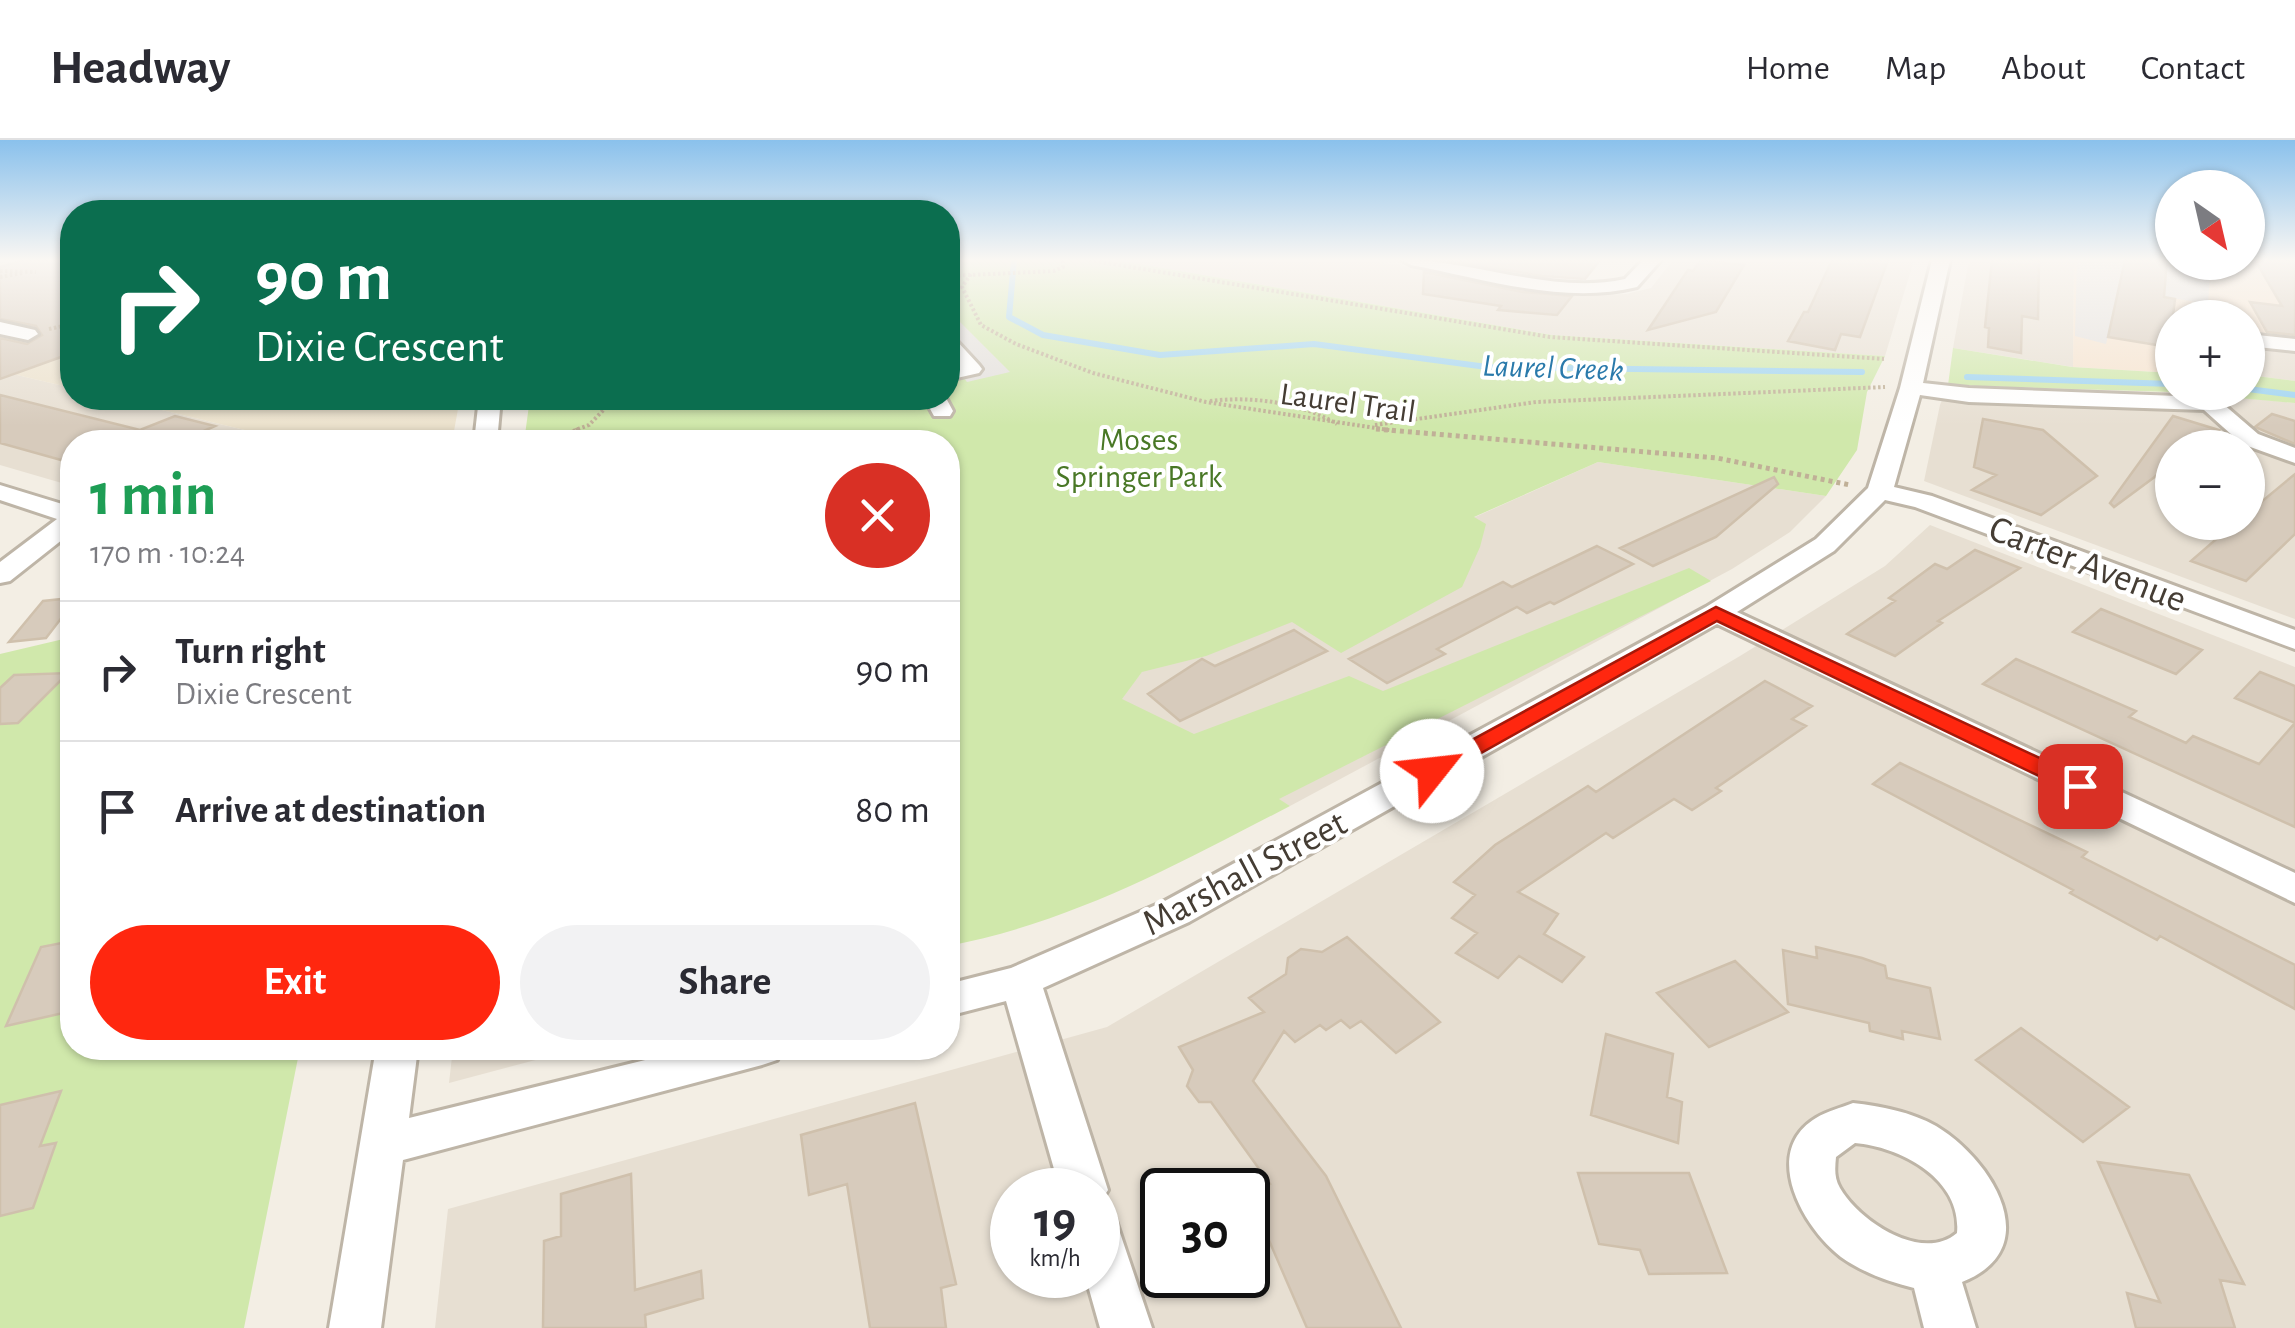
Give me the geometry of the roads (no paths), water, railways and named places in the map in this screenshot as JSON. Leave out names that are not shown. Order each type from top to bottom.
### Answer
[{"type":"street","name":"Marshall Street","points":[[960,997],[1020,981],[1176,912],[1716,613],[1824,545],[1880,491],[1928,315]]},
{"type":"street","points":[[0,328],[28,334]]},
{"type":"street","points":[[2265,342],[2295,345]]},
{"type":"street","points":[[960,356],[972,369],[960,372]]},
{"type":"street","points":[[1911,388],[1969,395],[2155,397]]},
{"type":"street","points":[[2265,448],[2295,456]]},
{"type":"street","name":"Carter Avenue","points":[[1880,491],[1923,501],[2295,640]]},
{"type":"street","points":[[0,492],[60,513]]},
{"type":"street","points":[[0,575],[60,527]]},
{"type":"street","points":[[1716,613],[2295,889]]},
{"type":"street","points":[[1020,981],[1077,1168]]},
{"type":"street","points":[[354,1328],[395,1060]]},
{"type":"street","points":[[383,1145],[715,1060]]},
{"type":"street","points":[[1933,1267],[1950,1328]]},
{"type":"street","points":[[1117,1298],[1126,1328]]},
{"type":"waterway","name":"Laurel Creek","points":[[1009,315],[1043,335],[1160,355],[1314,344],[1487,367],[1862,372]]},
{"type":"waterway","name":"Laurel Creek","points":[[1967,377],[2155,383]]},
{"type":"waterway","name":"Laurel Creek","points":[[2265,391],[2295,395]]},
{"type":"park label","name":"Moses Springer Park","points":[[1139,458]]}]
